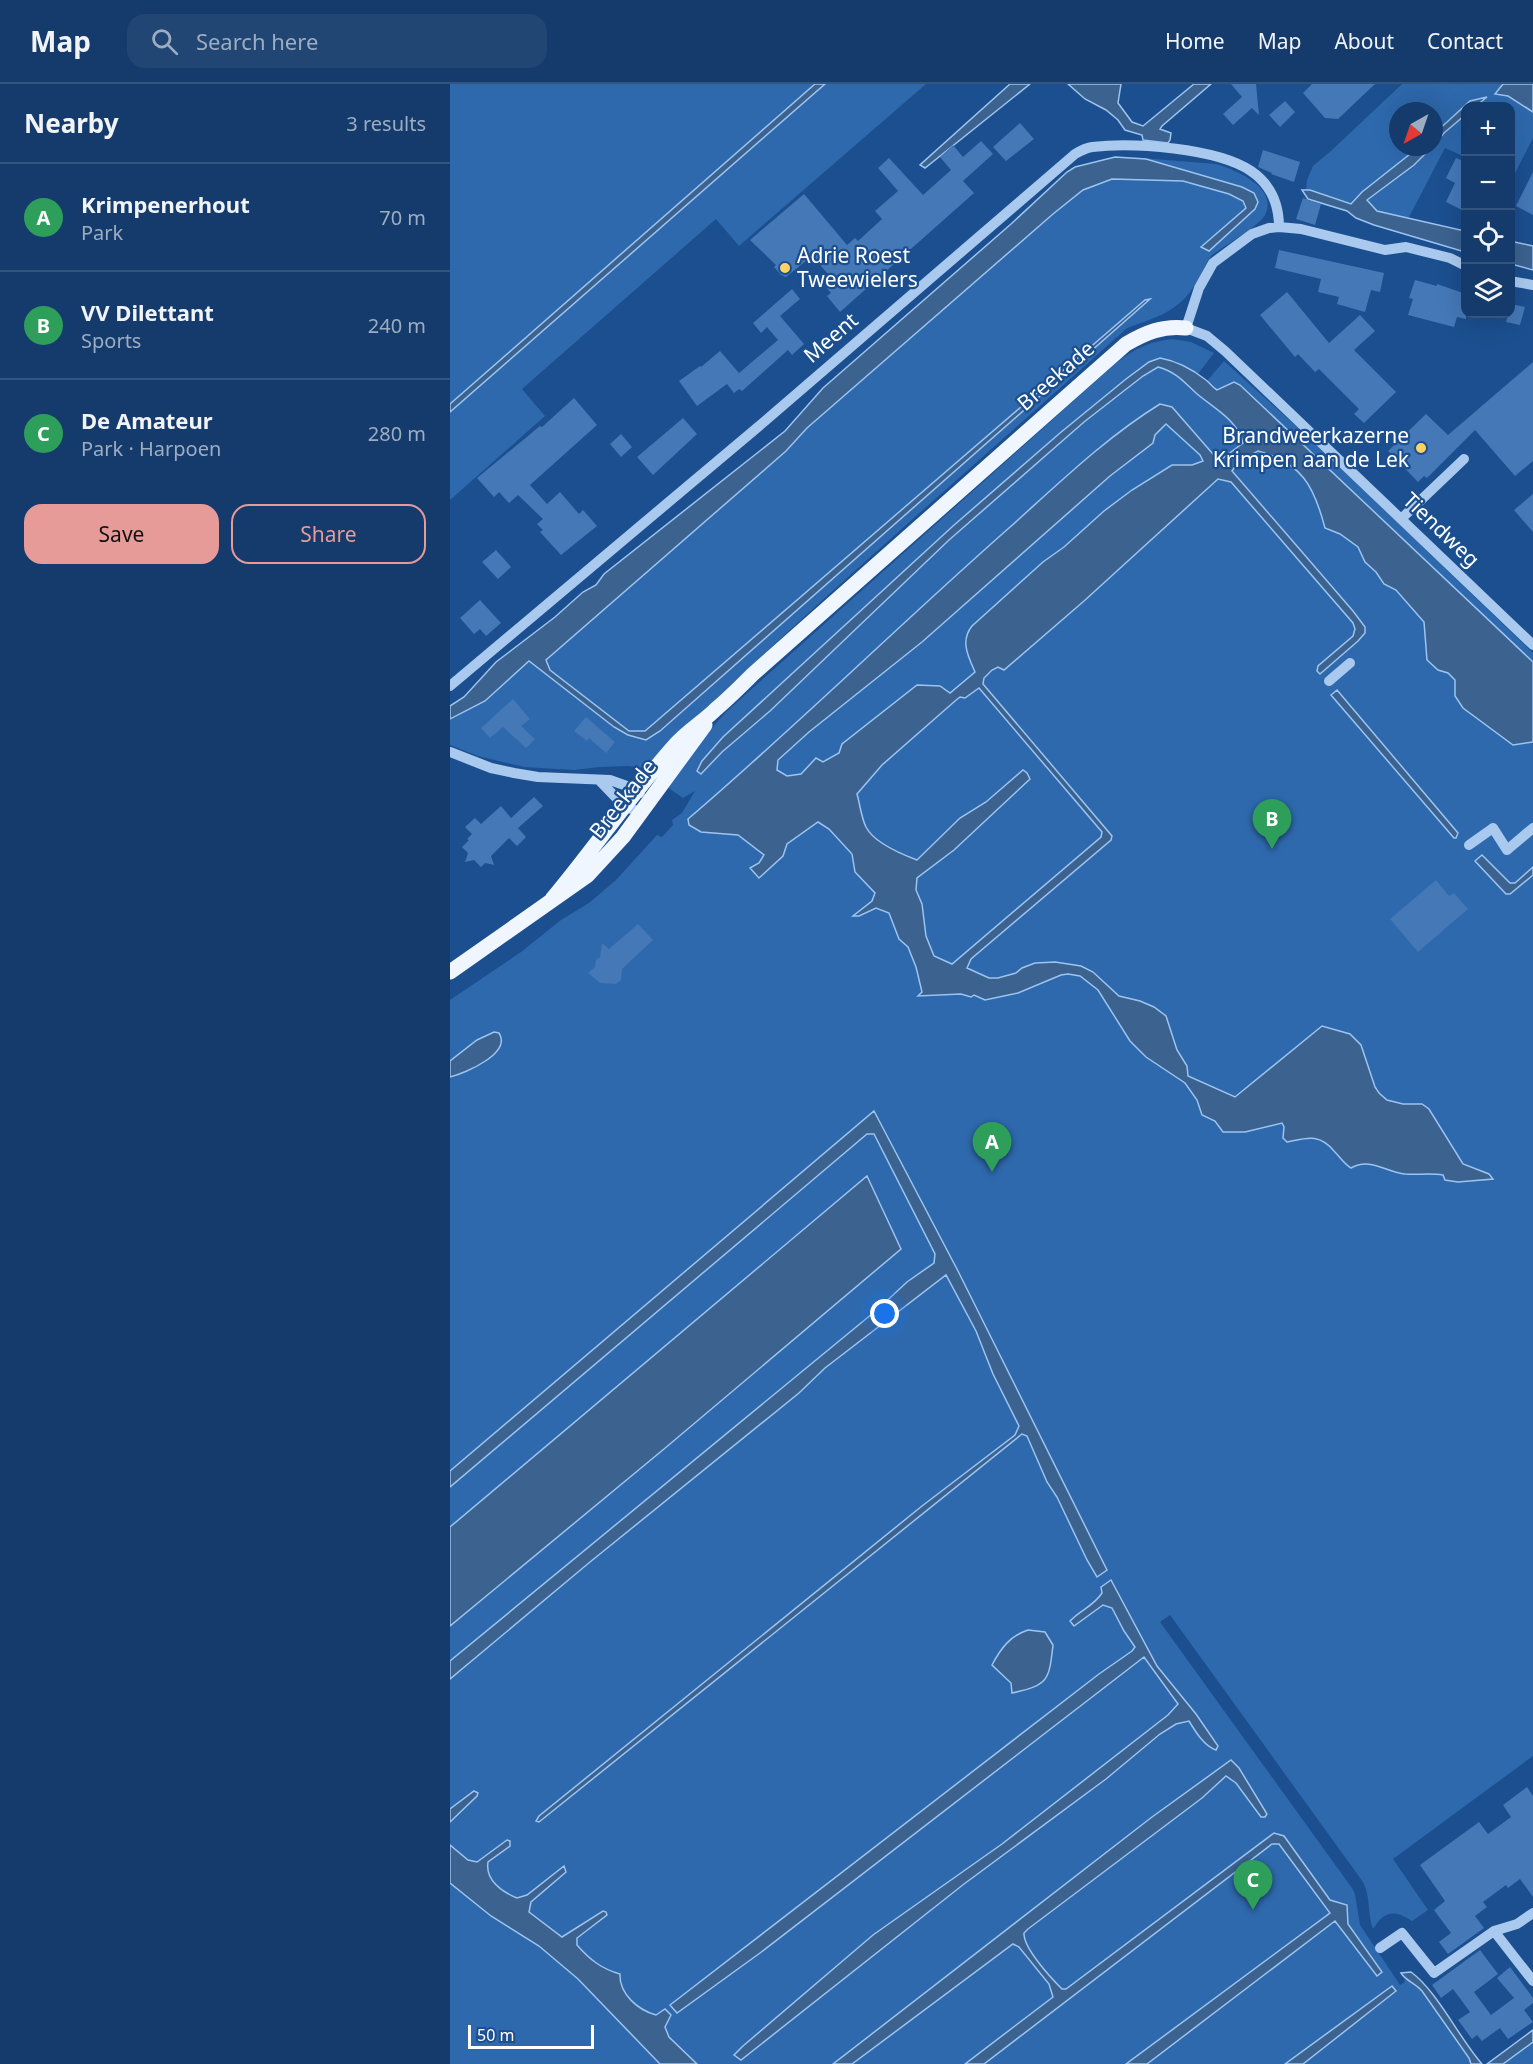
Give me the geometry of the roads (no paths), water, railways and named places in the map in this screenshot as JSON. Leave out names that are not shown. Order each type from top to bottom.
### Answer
[{"type":"main road","name":"Breekade","points":[[552,900],[638,790],[677,743],[694,727],[715,711],[761,667],[1119,350],[1145,333],[1164,328],[1186,328]]},
{"type":"main road","name":"Breekade","points":[[450,972],[588,875],[611,852],[715,711]]},
{"type":"street","name":"Meent","points":[[450,686],[765,421],[1075,154],[1090,147],[1131,145],[1223,158],[1251,171],[1270,189],[1279,213],[1279,226]]},
{"type":"street","points":[[1186,328],[1199,288],[1213,263],[1260,230],[1279,226],[1302,229],[1385,250],[1406,247],[1450,258],[1462,264]]},
{"type":"street","points":[[1515,282],[1533,285]]},
{"type":"street","name":"Tiendweg","points":[[1186,328],[1207,336],[1225,351],[1533,645]]},
{"type":"street","points":[[1401,519],[1464,459]]},
{"type":"street","points":[[1329,681],[1350,663]]},
{"type":"street","points":[[450,752],[491,768],[514,773],[599,780],[618,782],[638,790],[644,808],[625,807],[599,780]]},
{"type":"street","points":[[1469,845],[1493,828],[1507,850],[1533,828]]},
{"type":"street","points":[[1380,1948],[1402,1933],[1434,1973],[1494,1931],[1517,1924],[1533,1913]]},
{"type":"street","points":[[1494,1931],[1533,1981]]},
{"type":"place","name":"Adrie Roest Tweewielers","points":[[785,268]]},
{"type":"place","name":"Brandweerkazerne Krimpen aan de Lek","points":[[1421,448]]},
{"type":"place","name":"VV Dilettant","points":[[1272,849]]},
{"type":"place","name":"Krimpenerhout","points":[[992,1172]]},
{"type":"place","name":"De Amateur","points":[[1253,1910]]}]
